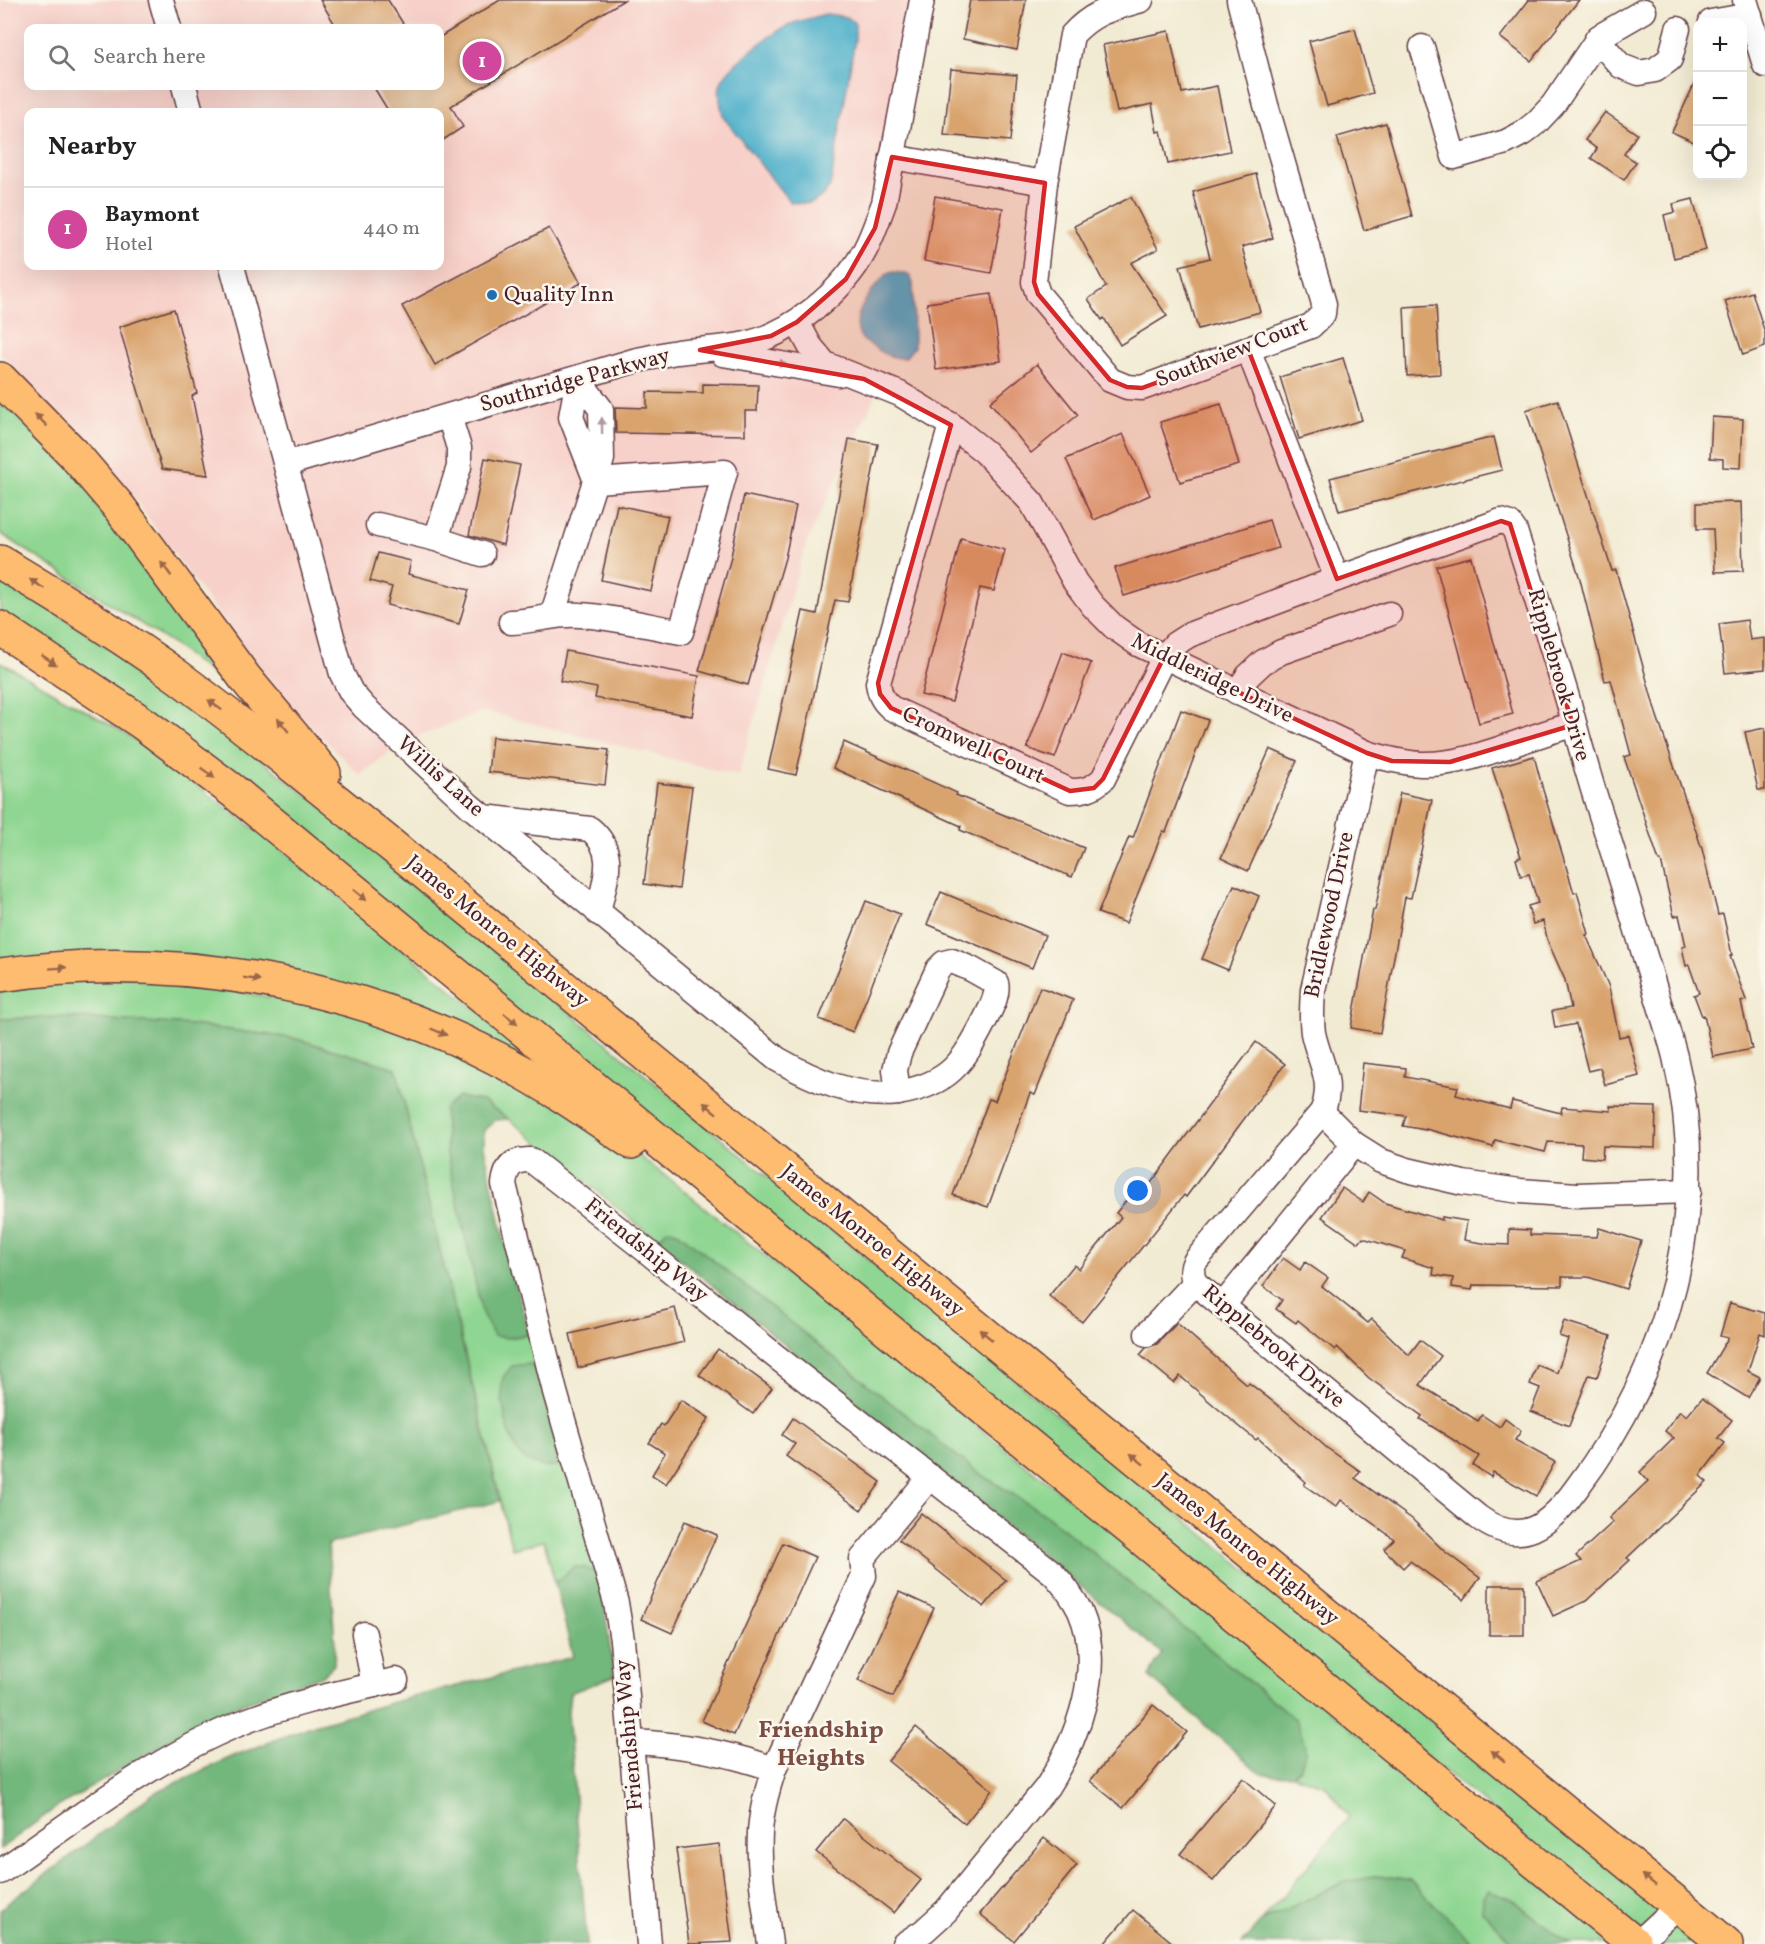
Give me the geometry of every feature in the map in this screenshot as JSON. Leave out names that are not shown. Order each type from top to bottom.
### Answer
[{"type":"highway","points":[[0,379],[73,453],[119,507],[253,687],[304,751],[392,846]]},
{"type":"highway","name":"James Monroe Highway","points":[[0,561],[99,623],[175,675],[392,846],[1726,1944]]},
{"type":"highway","points":[[0,628],[144,724],[233,791],[1636,1944]]},
{"type":"highway","points":[[0,975],[63,968],[128,967],[193,971],[256,979],[308,990],[388,1013],[438,1031],[495,1057],[550,1087],[813,1266]]},
{"type":"street","points":[[161,0],[168,24]]},
{"type":"street","name":"Southridge Parkway","points":[[286,464],[637,360],[677,352],[748,343],[771,336],[797,322],[846,279],[864,252],[875,228],[884,203],[922,0]]},
{"type":"street","name":"Southview Court","points":[[1141,0],[1101,12],[1085,21],[1072,35],[1046,183],[1034,282],[1038,294],[1110,380],[1126,387],[1142,388],[1311,326],[1323,314],[1324,304],[1266,105],[1239,0]]},
{"type":"street","points":[[1422,47],[1454,157],[1506,142],[1537,122],[1553,105],[1597,39],[1639,6],[1688,27],[1670,59],[1655,70],[1639,73],[1620,66],[1597,39]]},
{"type":"street","points":[[1722,18],[1748,8],[1765,65]]},
{"type":"street","points":[[185,90],[190,108]]},
{"type":"street","points":[[892,156],[1046,183]]},
{"type":"street","name":"Willis Lane","points":[[233,270],[342,674],[351,692],[364,707],[484,817],[777,1059],[803,1074],[832,1085],[861,1092],[898,1093],[932,1084],[944,1077],[970,1051],[998,990],[996,983],[952,961],[944,963],[938,969],[899,1053],[896,1070],[898,1093]]},
{"type":"street","name":"Middleridge Drive","points":[[797,322],[810,346],[825,364],[900,394],[951,425],[985,452],[1032,503],[1075,582],[1092,606],[1114,627],[1138,644],[1366,753],[1392,760],[1421,764],[1450,762],[1478,756],[1574,725]]},
{"type":"street","points":[[1248,349],[1337,579]]},
{"type":"street","points":[[700,350],[864,379]]},
{"type":"street","points":[[552,616],[603,459],[601,409],[578,379]]},
{"type":"street","points":[[436,539],[459,467],[459,448],[449,416]]},
{"type":"street","name":"Cromwell Court","points":[[951,425],[878,683],[883,701],[891,708],[1070,791],[1082,791],[1094,788],[1103,779],[1164,657]]},
{"type":"street","points":[[512,622],[532,621],[552,616],[580,615],[681,632],[725,472],[597,481]]},
{"type":"street","name":"Ripplebrook Drive","points":[[1164,657],[1175,644],[1189,635],[1337,579],[1501,522],[1509,524],[1515,531],[1675,1057],[1683,1100],[1689,1191],[1686,1228],[1678,1270],[1655,1348],[1638,1391],[1602,1456],[1568,1500],[1549,1521],[1538,1527],[1524,1532],[1508,1532],[1491,1527],[1195,1282],[1191,1274],[1192,1265],[1322,1112]]},
{"type":"street","points":[[378,525],[436,539],[482,554]]},
{"type":"street","points":[[1237,692],[1248,676],[1263,662],[1281,652],[1389,614]]},
{"type":"street","name":"Bridlewood Drive","points":[[1322,1112],[1328,1099],[1328,1086],[1314,1035],[1311,1013],[1313,990],[1366,753]]},
{"type":"street","points":[[484,817],[590,829],[600,837],[606,849],[608,861],[598,913]]},
{"type":"street","points":[[1322,1112],[1354,1144],[1381,1161],[1407,1170],[1463,1183],[1577,1195],[1689,1191]]},
{"type":"street","points":[[1223,1305],[1354,1144]]},
{"type":"street","name":"Friendship Way","points":[[649,1944],[622,1640],[616,1603],[555,1392],[504,1184],[505,1172],[511,1164],[521,1160],[531,1160],[1053,1574],[1069,1591],[1080,1612],[1088,1639],[1089,1665],[1085,1700],[1075,1733],[1061,1765],[1047,1787],[946,1911],[924,1931],[904,1944]]},
{"type":"street","points":[[1147,1334],[1195,1282]]},
{"type":"street","points":[[770,1944],[759,1862],[764,1799],[774,1769],[864,1576],[862,1558],[930,1477]]},
{"type":"street","points":[[0,1872],[124,1787],[202,1741],[242,1722],[385,1682],[364,1634]]},
{"type":"street","points":[[631,1742],[665,1743],[708,1749],[774,1769]]},
{"type":"street","points":[[1636,1944],[1679,1905]]},
{"type":"highlighted area","points":[[892,157],[1045,183],[1034,282],[1038,294],[1110,380],[1127,387],[1142,388],[1248,349],[1337,579],[1501,521],[1510,524],[1573,725],[1450,762],[1392,761],[1367,753],[1164,657],[1103,779],[1094,788],[1070,791],[891,708],[880,694],[878,683],[951,425],[864,379],[700,350],[771,336],[797,322],[846,279],[875,228]]},
{"type":"shaded area","points":[[0,0],[924,0],[892,156],[853,268],[748,343],[880,386],[806,544],[738,776],[483,711],[402,743],[360,775],[270,685],[135,500],[0,353]]},
{"type":"green space","points":[[0,389],[64,454],[262,712],[171,643],[0,533]]},
{"type":"green space","points":[[0,576],[171,691],[316,802],[833,1231],[1703,1944],[1656,1944],[63,652],[0,612]]},
{"type":"green space","points":[[0,662],[116,728],[158,755],[296,861],[515,1042],[538,1064],[408,1009],[0,962]]},
{"type":"green space","points":[[148,976],[367,1014],[582,1112],[1138,1552],[1613,1944],[1569,1944],[1510,1898],[1482,1911],[1514,1944],[1474,1944],[1410,1881],[1344,1882],[1262,1921],[1349,1817],[1326,1786],[1293,1775],[1300,1768],[1296,1720],[1049,1517],[977,1472],[668,1229],[657,1240],[509,1119],[482,1101],[458,1097],[508,1338],[530,1334],[600,1575],[574,1567],[555,1583],[544,1541],[512,1549],[396,1068],[293,1038],[191,1025],[61,1017],[0,1019],[0,984]]},
{"type":"green space","points":[[61,1017],[191,1025],[293,1038],[396,1068],[500,1501],[328,1544],[335,1644],[334,1665],[323,1675],[233,1707],[180,1735],[54,1809],[0,1849],[0,1019]]},
{"type":"green space","points":[[458,1097],[482,1101],[509,1119],[496,1120],[484,1130],[484,1147],[509,1262],[530,1334],[508,1338],[494,1336],[482,1313],[447,1154],[444,1109]]},
{"type":"green space","points":[[668,1229],[679,1233],[977,1472],[1049,1517],[1296,1720],[1304,1742],[1305,1755],[1293,1775],[1261,1774],[1149,1676],[1162,1653],[657,1240]]},
{"type":"green space","points":[[539,1364],[568,1464],[539,1466],[528,1462],[513,1443],[503,1407],[503,1378],[512,1366]]},
{"type":"green space","points":[[574,1567],[584,1567],[600,1575],[614,1676],[570,1693],[568,1712],[587,1944],[0,1944],[0,1909],[154,1793],[236,1755],[314,1725],[401,1700],[573,1657],[555,1583]]},
{"type":"green space","points":[[1379,1876],[1410,1881],[1474,1944],[1242,1944],[1262,1921],[1344,1882]]},
{"type":"green space","points":[[1489,1890],[1510,1898],[1569,1944],[1514,1944],[1482,1911],[1483,1897]]},
{"type":"water","points":[[826,14],[847,17],[855,23],[855,39],[830,187],[813,202],[804,204],[790,202],[724,118],[720,86],[740,60],[775,33],[802,20]]},
{"type":"water","points":[[888,273],[910,275],[913,284],[914,347],[905,358],[892,357],[881,352],[862,339],[858,330],[857,321],[869,294]]},
{"type":"building","points":[[320,0],[388,0],[403,24],[335,24]]},
{"type":"building","points":[[500,0],[624,0],[451,106],[463,127],[444,139],[444,108],[387,108],[375,90],[444,90],[444,35]]},
{"type":"building","points":[[970,0],[1026,0],[1017,50],[963,39]]},
{"type":"building","points":[[1529,0],[1579,0],[1531,61],[1500,37]]},
{"type":"building","points":[[1355,29],[1373,93],[1327,106],[1309,41]]},
{"type":"building","points":[[1169,31],[1182,93],[1217,86],[1230,151],[1168,164],[1161,131],[1157,132],[1152,104],[1117,112],[1103,45]]},
{"type":"building","points":[[951,69],[1017,75],[1010,141],[944,135]]},
{"type":"building","points":[[1693,87],[1693,142],[1672,132]]},
{"type":"building","points":[[1605,112],[1637,134],[1624,154],[1636,162],[1624,180],[1591,158],[1597,149],[1585,140]]},
{"type":"building","points":[[1386,123],[1412,216],[1364,230],[1337,137]]},
{"type":"building","points":[[1256,174],[1273,238],[1242,247],[1260,312],[1198,329],[1180,266],[1210,258],[1193,192]]},
{"type":"building","points":[[935,196],[1003,208],[991,273],[924,261]]},
{"type":"building","points":[[1131,197],[1158,249],[1131,263],[1167,316],[1120,345],[1104,318],[1102,320],[1088,299],[1106,287],[1074,226]]},
{"type":"building","points":[[1693,199],[1706,250],[1674,258],[1664,215],[1675,212],[1673,204]]},
{"type":"building","name":"Quality Inn","points":[[549,228],[581,283],[435,365],[402,306]]},
{"type":"building","points":[[1752,292],[1765,333],[1765,347],[1743,355],[1725,301]]},
{"type":"building","points":[[991,294],[1001,361],[936,370],[927,303]]},
{"type":"building","points":[[1436,305],[1440,374],[1407,376],[1404,307]]},
{"type":"building","points":[[174,309],[197,393],[192,396],[208,475],[162,469],[119,327]]},
{"type":"building","points":[[1343,358],[1362,420],[1299,439],[1280,377]]},
{"type":"building","points":[[1037,364],[1078,415],[1031,453],[990,402]]},
{"type":"building","points":[[703,384],[758,385],[757,411],[745,411],[745,435],[616,433],[615,407],[647,408],[647,392],[703,393]]},
{"type":"building","points":[[1558,400],[1612,571],[1616,570],[1656,713],[1702,849],[1718,915],[1723,914],[1732,955],[1730,956],[1746,1000],[1741,1002],[1752,1049],[1713,1057],[1704,1015],[1702,1016],[1694,995],[1699,993],[1689,965],[1686,966],[1682,947],[1686,946],[1679,915],[1674,916],[1661,861],[1659,861],[1624,757],[1631,755],[1611,680],[1605,681],[1580,579],[1526,410]]},
{"type":"building","points":[[1221,404],[1239,465],[1180,482],[1160,422]]},
{"type":"building","points":[[1712,417],[1743,419],[1741,468],[1723,467],[1723,459],[1710,458]]},
{"type":"building","points":[[1123,434],[1150,495],[1094,520],[1066,459]]},
{"type":"building","points":[[1494,437],[1502,470],[1339,511],[1330,478]]},
{"type":"building","points":[[849,439],[878,444],[848,602],[835,600],[796,775],[768,769],[803,611],[817,614]]},
{"type":"building","points":[[485,458],[520,465],[503,545],[469,535]]},
{"type":"building","points":[[744,495],[796,506],[785,558],[748,685],[699,671],[730,561]]},
{"type":"building","points":[[1741,502],[1743,571],[1715,572],[1713,529],[1697,529],[1697,503]]},
{"type":"building","points":[[617,505],[668,516],[651,591],[601,580]]},
{"type":"building","points":[[1269,520],[1278,548],[1124,596],[1115,568]]},
{"type":"building","points":[[961,538],[1005,550],[994,591],[980,588],[952,702],[921,695]]},
{"type":"building","points":[[378,553],[411,561],[408,574],[469,590],[459,624],[387,605],[392,587],[370,581]]},
{"type":"building","points":[[1471,557],[1513,714],[1479,723],[1436,566]]},
{"type":"building","points":[[1747,620],[1750,640],[1765,638],[1765,669],[1725,673],[1719,624]]},
{"type":"building","points":[[566,651],[699,676],[692,716],[595,698],[597,688],[560,681]]},
{"type":"building","points":[[1063,652],[1091,663],[1055,758],[1027,748]]},
{"type":"building","points":[[1181,710],[1208,720],[1166,832],[1163,831],[1126,923],[1098,913],[1129,837],[1133,838]]},
{"type":"building","points":[[1765,728],[1765,790],[1758,790],[1745,732]]},
{"type":"building","points":[[492,737],[609,750],[605,785],[488,772]]},
{"type":"building","points":[[844,742],[957,793],[956,795],[1084,848],[1072,877],[960,830],[961,826],[833,768]]},
{"type":"building","points":[[1270,749],[1297,761],[1248,871],[1221,858]]},
{"type":"building","points":[[1534,756],[1574,893],[1577,892],[1589,934],[1586,935],[1609,987],[1619,1037],[1628,1035],[1639,1076],[1605,1085],[1600,1068],[1588,1071],[1576,1024],[1555,1028],[1552,1011],[1571,1008],[1565,980],[1548,942],[1543,921],[1533,924],[1528,906],[1538,903],[1529,874],[1521,876],[1516,859],[1521,857],[1492,768]]},
{"type":"building","points":[[657,783],[692,787],[679,889],[644,884]]},
{"type":"building","points":[[1400,793],[1432,800],[1411,898],[1405,897],[1380,1033],[1351,1028],[1373,910],[1375,910]]},
{"type":"building","points":[[1234,885],[1259,896],[1228,970],[1202,959]]},
{"type":"building","points":[[941,892],[1045,935],[1032,968],[927,924]]},
{"type":"building","points":[[866,901],[900,914],[853,1032],[819,1019]]},
{"type":"building","points":[[1040,987],[1073,1000],[1035,1095],[1030,1093],[988,1207],[953,1195],[989,1099],[995,1101]]},
{"type":"building","points":[[1256,1042],[1285,1064],[1186,1197],[1184,1195],[1082,1322],[1049,1296],[1074,1265],[1079,1269],[1121,1217],[1116,1213],[1141,1182],[1148,1187]]},
{"type":"building","points":[[1363,1063],[1406,1068],[1405,1077],[1458,1087],[1456,1095],[1510,1109],[1512,1101],[1561,1113],[1562,1107],[1611,1111],[1610,1106],[1656,1107],[1655,1148],[1603,1146],[1602,1159],[1581,1157],[1582,1144],[1548,1142],[1545,1152],[1495,1140],[1493,1147],[1426,1129],[1403,1126],[1406,1116],[1358,1110]]},
{"type":"building","points":[[1342,1188],[1363,1202],[1369,1192],[1385,1203],[1442,1220],[1442,1217],[1467,1221],[1464,1240],[1509,1245],[1509,1229],[1530,1230],[1530,1235],[1597,1237],[1599,1228],[1641,1241],[1626,1289],[1588,1277],[1562,1277],[1562,1286],[1473,1285],[1472,1290],[1452,1287],[1453,1278],[1433,1275],[1434,1268],[1402,1258],[1405,1251],[1363,1238],[1359,1243],[1322,1217]]},
{"type":"building","points":[[1283,1258],[1300,1270],[1305,1262],[1328,1278],[1322,1286],[1368,1323],[1372,1319],[1409,1355],[1420,1340],[1441,1356],[1420,1385],[1478,1421],[1482,1415],[1500,1427],[1505,1419],[1521,1431],[1515,1440],[1555,1462],[1536,1496],[1493,1472],[1491,1477],[1473,1465],[1479,1456],[1420,1419],[1422,1416],[1369,1378],[1337,1347],[1335,1350],[1298,1320],[1296,1323],[1276,1309],[1282,1300],[1263,1286]]},
{"type":"building","points":[[1730,1303],[1765,1313],[1765,1335],[1760,1333],[1748,1371],[1760,1377],[1748,1398],[1707,1373],[1728,1338],[1720,1336]]},
{"type":"building","points":[[675,1308],[684,1342],[578,1368],[570,1334]]},
{"type":"building","points":[[1564,1321],[1611,1336],[1597,1377],[1589,1375],[1569,1426],[1531,1411],[1540,1388],[1530,1384],[1537,1365],[1557,1373],[1568,1339],[1559,1336]]},
{"type":"building","points":[[1177,1323],[1247,1385],[1249,1383],[1327,1448],[1360,1471],[1355,1478],[1412,1519],[1444,1551],[1480,1578],[1464,1600],[1410,1561],[1403,1568],[1384,1549],[1394,1539],[1341,1500],[1336,1507],[1304,1485],[1306,1482],[1258,1438],[1256,1440],[1180,1376],[1174,1383],[1140,1355],[1146,1348],[1157,1344]]},
{"type":"building","points":[[718,1349],[772,1388],[753,1414],[699,1375]]},
{"type":"building","points":[[1702,1398],[1732,1420],[1718,1438],[1725,1443],[1700,1476],[1707,1482],[1627,1558],[1630,1560],[1586,1601],[1553,1616],[1537,1581],[1581,1561],[1576,1556],[1613,1522],[1609,1518],[1648,1481],[1640,1472],[1674,1438],[1665,1431],[1680,1411],[1687,1416]]},
{"type":"building","points":[[681,1400],[709,1418],[666,1484],[652,1475],[665,1453],[649,1443],[661,1424],[664,1426]]},
{"type":"building","points":[[793,1418],[881,1482],[861,1510],[786,1456],[795,1444],[782,1435]]},
{"type":"building","points":[[921,1513],[1006,1580],[984,1607],[899,1540]]},
{"type":"building","points":[[685,1521],[717,1535],[672,1633],[641,1619]]},
{"type":"building","points":[[783,1543],[815,1557],[734,1735],[702,1721]]},
{"type":"building","points":[[1489,1585],[1524,1585],[1524,1635],[1489,1635]]},
{"type":"building","points":[[899,1592],[934,1608],[893,1697],[858,1681]]},
{"type":"building","points":[[1153,1705],[1187,1732],[1123,1808],[1090,1781]]},
{"type":"building","points":[[916,1727],[992,1790],[965,1824],[888,1761]]},
{"type":"building","points":[[1243,1778],[1276,1806],[1213,1881],[1180,1854]]},
{"type":"building","points":[[843,1819],[921,1880],[894,1913],[816,1852]]},
{"type":"building","points":[[1044,1838],[1077,1865],[1014,1941],[980,1914]]},
{"type":"building","points":[[719,1844],[732,1942],[689,1944],[676,1849]]},
{"type":"building","points":[[1133,1910],[1174,1944],[1104,1944]]},
{"type":"place","name":"Baymont","points":[[482,61]]},
{"type":"place","name":"Quality Inn","points":[[492,295]]},
{"type":"district","name":"Friendship Heights","points":[[821,1745]]}]
